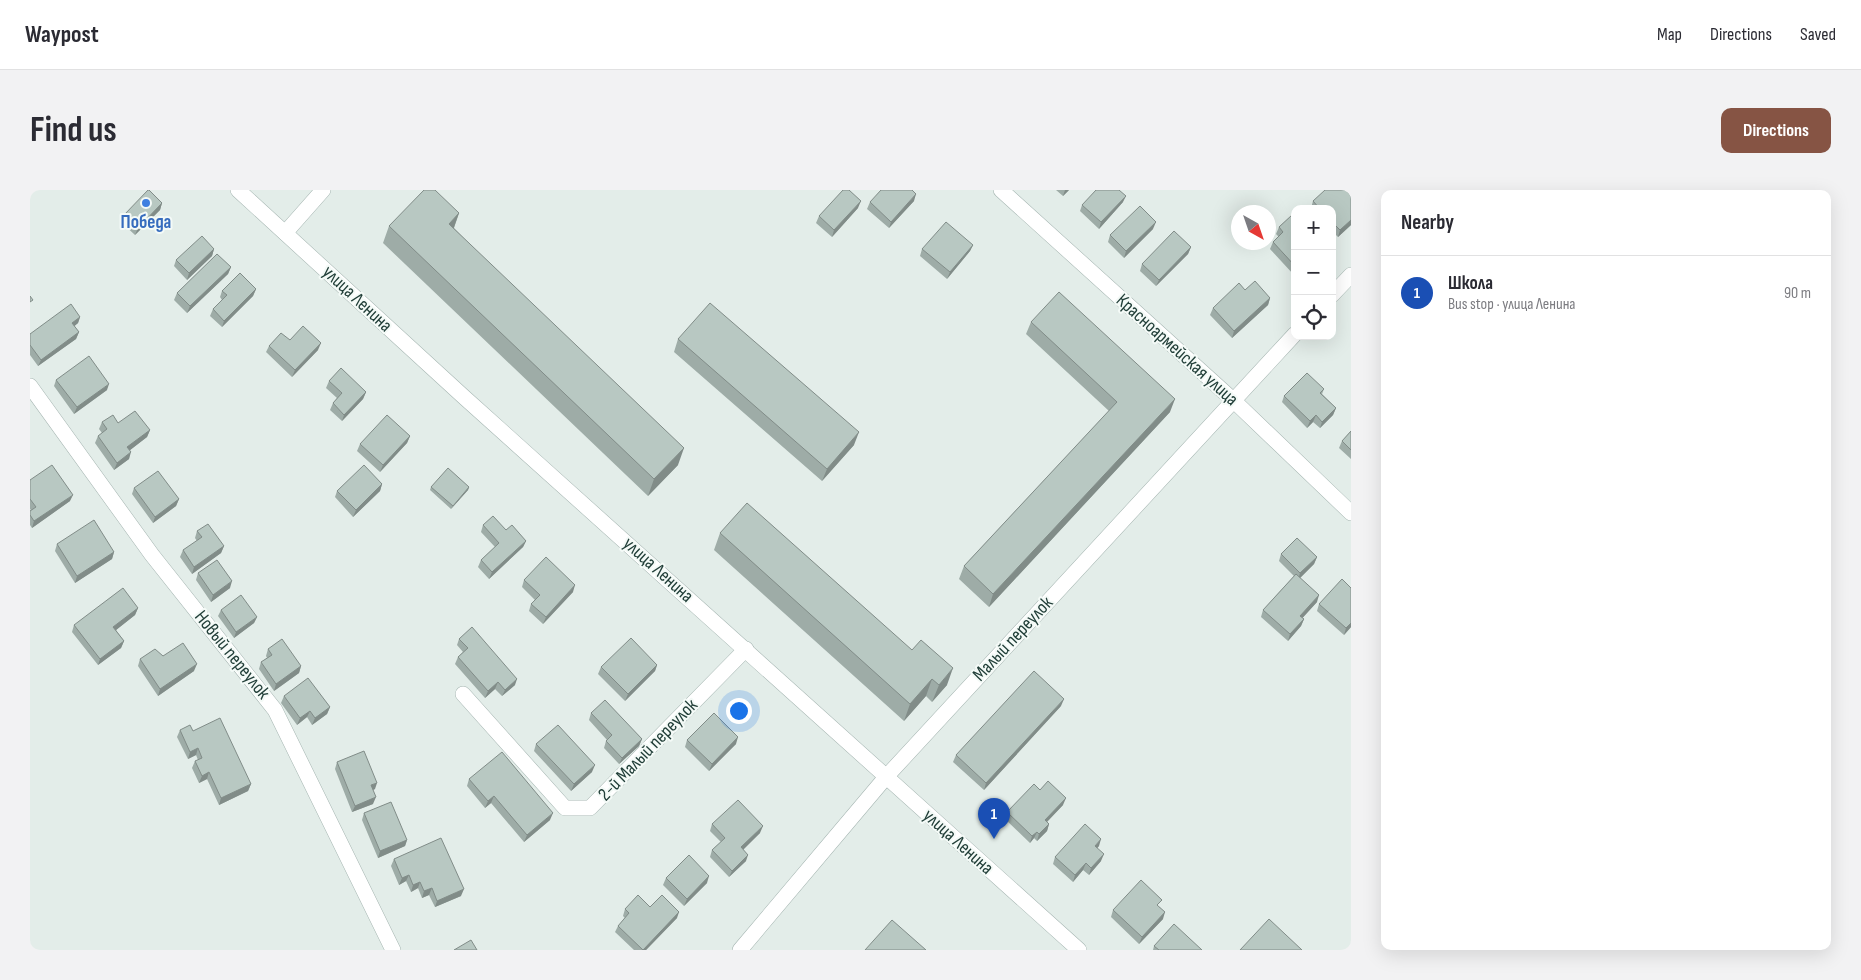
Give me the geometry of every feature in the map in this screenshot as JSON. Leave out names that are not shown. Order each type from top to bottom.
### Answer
[{"type":"street","name":"улица Ленина","points":[[238,190],[465,398],[1079,950]]},
{"type":"street","points":[[285,233],[323,190]]},
{"type":"street","name":"Красноармейская улица","points":[[1002,190],[1233,400],[1351,513]]},
{"type":"street","points":[[1336,290],[1351,275]]},
{"type":"street","name":"Малый переулок","points":[[740,950],[886,777],[1291,338]]},
{"type":"street","name":"Новый переулок","points":[[30,386],[152,555],[275,710],[393,950]]},
{"type":"street","name":"2-й Малый переулок","points":[[463,694],[565,808],[590,808],[746,649]]},
{"type":"building","points":[[148,190],[162,203],[138,228],[124,215]]},
{"type":"building","points":[[424,190],[435,190],[459,213],[449,224],[684,448],[654,479],[389,226]]},
{"type":"building","points":[[843,190],[849,190],[861,201],[834,230],[819,216]]},
{"type":"building","points":[[881,190],[912,190],[916,194],[891,222],[870,202]]},
{"type":"building","points":[[1096,190],[1119,190],[1126,196],[1101,222],[1082,205]]},
{"type":"building","points":[[1325,190],[1351,190],[1351,220],[1340,230],[1336,226],[1336,205],[1316,205],[1313,201]]},
{"type":"building","points":[[1140,206],[1156,222],[1126,251],[1110,235]]},
{"type":"building","points":[[1291,216],[1291,262],[1276,245],[1276,239],[1283,232],[1279,227]]},
{"type":"building","points":[[946,222],[973,245],[950,272],[922,249]]},
{"type":"building","points":[[1174,231],[1191,247],[1159,280],[1142,264]]},
{"type":"building","points":[[202,236],[214,249],[189,273],[176,260]]},
{"type":"building","points":[[217,254],[231,267],[190,306],[177,293]]},
{"type":"building","points":[[240,273],[256,289],[224,321],[213,309],[227,295],[222,291]]},
{"type":"building","points":[[1255,281],[1270,298],[1234,331],[1213,308],[1239,283],[1245,290]]},
{"type":"building","points":[[1059,292],[1175,399],[993,594],[964,566],[1117,402],[1031,322]]},
{"type":"building","points":[[710,303],[859,432],[827,469],[678,339]]},
{"type":"building","points":[[71,304],[80,317],[72,323],[79,332],[41,360],[30,345],[30,334]]},
{"type":"building","points":[[303,326],[321,343],[295,370],[269,346],[281,333],[290,340]]},
{"type":"building","points":[[89,356],[109,384],[77,407],[56,380]]},
{"type":"building","points":[[341,368],[366,392],[344,415],[333,403],[342,393],[329,381]]},
{"type":"building","points":[[1307,373],[1324,389],[1320,393],[1336,408],[1322,422],[1316,415],[1310,421],[1284,396]]},
{"type":"building","points":[[135,411],[150,430],[127,447],[131,452],[117,463],[98,436],[107,429],[102,422],[113,415],[118,423]]},
{"type":"building","points":[[387,415],[410,436],[383,465],[360,444]]},
{"type":"building","points":[[1351,431],[1351,450],[1342,441]]},
{"type":"building","points":[[52,465],[73,495],[34,521],[30,515],[30,511],[36,507],[30,499],[30,480]]},
{"type":"building","points":[[364,465],[382,484],[356,510],[337,491]]},
{"type":"building","points":[[448,468],[469,487],[453,506],[431,487]]},
{"type":"building","points":[[158,471],[179,499],[155,517],[134,488]]},
{"type":"building","points":[[747,503],[912,650],[921,640],[953,668],[939,685],[932,679],[910,704],[720,533]]},
{"type":"building","points":[[493,516],[506,530],[512,525],[526,541],[492,572],[481,560],[499,543],[483,525]]},
{"type":"building","points":[[94,520],[114,552],[77,576],[57,544]]},
{"type":"building","points":[[208,524],[224,546],[194,567],[183,550],[202,537],[197,531]]},
{"type":"building","points":[[1297,538],[1317,557],[1300,573],[1281,554]]},
{"type":"building","points":[[546,557],[575,585],[546,617],[531,604],[540,595],[524,580]]},
{"type":"building","points":[[217,560],[232,581],[213,595],[198,573]]},
{"type":"building","points":[[1296,574],[1319,595],[1300,616],[1304,619],[1290,634],[1263,610]]},
{"type":"building","points":[[1342,579],[1351,588],[1351,623],[1346,628],[1319,604]]},
{"type":"building","points":[[123,588],[138,608],[113,627],[124,641],[100,659],[74,625]]},
{"type":"building","points":[[241,595],[257,617],[236,632],[221,610]]},
{"type":"building","points":[[472,627],[517,679],[505,690],[498,682],[488,691],[458,657],[468,648],[459,639]]},
{"type":"building","points":[[631,638],[657,665],[628,694],[601,667]]},
{"type":"building","points":[[282,639],[301,666],[276,684],[261,662],[272,655],[268,649]]},
{"type":"building","points":[[183,643],[197,664],[160,689],[140,659],[155,649],[163,656]]},
{"type":"building","points":[[1034,671],[1064,699],[986,783],[956,755]]},
{"type":"building","points":[[308,678],[330,707],[315,718],[310,711],[300,718],[284,696]]},
{"type":"building","points":[[605,700],[642,739],[622,758],[606,741],[612,735],[591,713]]},
{"type":"building","points":[[714,713],[738,737],[712,764],[687,740]]},
{"type":"building","points":[[220,718],[251,784],[221,798],[209,772],[202,776],[195,761],[202,758],[198,748],[190,752],[180,730],[190,725],[193,731]]},
{"type":"building","points":[[558,725],[595,765],[574,784],[536,744]]},
{"type":"building","points":[[364,751],[377,783],[371,785],[376,797],[355,806],[337,762]]},
{"type":"building","points":[[502,752],[553,813],[527,835],[494,796],[488,801],[469,779]]},
{"type":"building","points":[[1048,781],[1066,798],[1045,820],[1049,824],[1039,834],[1037,832],[1032,836],[1007,812],[1034,784],[1040,790]]},
{"type":"building","points":[[738,800],[763,826],[741,847],[748,855],[732,871],[712,850],[725,838],[712,824]]},
{"type":"building","points":[[391,802],[407,840],[380,851],[364,813]]},
{"type":"building","points":[[1085,824],[1101,839],[1095,846],[1104,854],[1091,868],[1086,863],[1075,875],[1055,857]]},
{"type":"building","points":[[441,838],[464,889],[437,901],[432,888],[424,891],[420,882],[413,885],[409,875],[402,878],[394,859]]},
{"type":"building","points":[[689,855],[709,876],[687,899],[666,878]]},
{"type":"building","points":[[1141,880],[1162,900],[1157,905],[1165,912],[1142,937],[1113,910]]},
{"type":"building","points":[[638,895],[650,907],[662,895],[679,912],[643,950],[618,926],[629,913],[625,909]]},
{"type":"building","points":[[1269,919],[1302,950],[1240,950]]},
{"type":"building","points":[[892,920],[926,950],[865,950]]},
{"type":"building","points":[[1174,924],[1202,950],[1159,950],[1154,946]]},
{"type":"building","points":[[471,940],[477,950],[454,950]]},
{"type":"place","name":"Победа","points":[[146,203]]},
{"type":"place","name":"Школа","points":[[994,839]]}]
